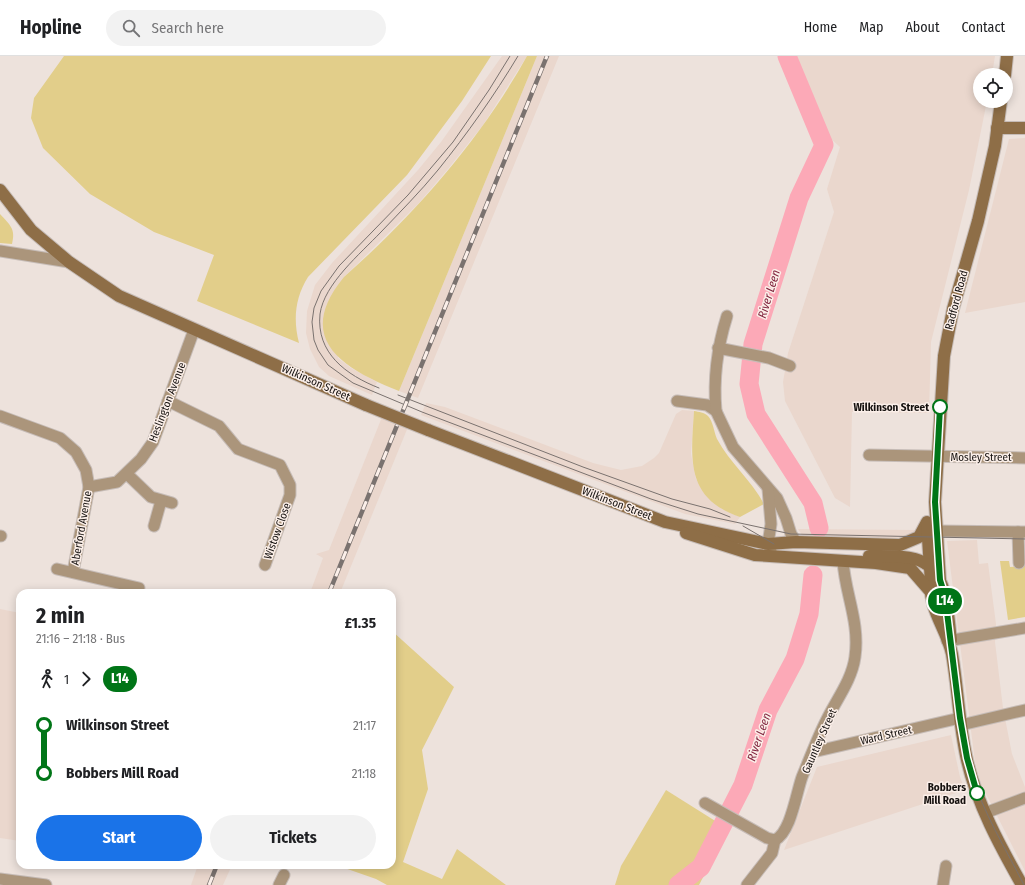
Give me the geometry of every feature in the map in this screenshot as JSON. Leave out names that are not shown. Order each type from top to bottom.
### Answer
[{"type":"street","points":[[1006,68],[1007,56]]},
{"type":"street","name":"Radford Road","points":[[940,580],[935,502],[940,410],[947,334],[978,221],[1000,108]]},
{"type":"street","points":[[997,128],[1025,128]]},
{"type":"street","name":"Wilkinson Street","points":[[0,190],[31,230],[69,262],[119,296],[366,405],[665,522],[685,533],[727,547],[755,555],[876,563],[913,570]]},
{"type":"street","points":[[0,251],[69,262]]},
{"type":"street","points":[[727,316],[718,348],[714,376],[716,411],[733,447],[777,498],[791,534],[796,542]]},
{"type":"street","name":"Heslington Avenue","points":[[89,487],[117,482],[141,459],[152,442],[194,330]]},
{"type":"street","points":[[718,348],[769,358],[790,366]]},
{"type":"street","name":"Wistow Close","points":[[168,401],[219,426],[238,449],[280,465],[290,485],[290,495],[265,565]]},
{"type":"street","points":[[677,401],[707,405],[716,411]]},
{"type":"street","name":"Aberford Avenue","points":[[0,416],[60,438],[76,452],[86,470],[89,487],[73,572]]},
{"type":"street","name":"Mosley Street","points":[[869,455],[1025,458]]},
{"type":"street","points":[[127,474],[151,497],[172,503]]},
{"type":"street","points":[[768,489],[771,524],[771,551],[796,558]]},
{"type":"street","points":[[154,526],[161,501]]},
{"type":"street","name":"Radford Road","points":[[935,502],[927,522],[931,582],[930,591],[935,614],[949,641]]},
{"type":"street","name":"Wilkinson Street","points":[[665,522],[771,544],[796,542],[900,545],[919,537],[927,522]]},
{"type":"street","points":[[938,531],[1021,532],[1019,562]]},
{"type":"street","points":[[771,544],[795,552],[823,555],[908,557],[917,559],[929,566],[940,580],[944,591],[960,722],[971,774],[985,813],[1022,885]]},
{"type":"street","points":[[913,570],[924,569],[929,566],[935,561],[939,551]]},
{"type":"street","name":"Gauntley Street","points":[[747,885],[772,854],[775,840],[784,834],[802,778],[826,721],[849,676],[855,658],[855,621],[846,584],[843,561]]},
{"type":"street","name":"Aberford Avenue","points":[[57,569],[140,586]]},
{"type":"street","points":[[913,570],[930,591]]},
{"type":"street","points":[[949,641],[1025,628]]},
{"type":"street","name":"Ward Street","points":[[813,752],[1025,710]]},
{"type":"street","points":[[985,813],[1025,798]]},
{"type":"street","points":[[705,803],[767,838],[775,840]]},
{"type":"street","points":[[944,885],[946,866]]},
{"type":"street","points":[[0,879],[46,885]]},
{"type":"shaded area","points":[[64,56],[491,56],[462,101],[407,175],[308,277],[300,293],[296,309],[296,326],[299,343],[197,301],[214,255],[154,232],[90,194],[43,148],[31,118],[34,98]]},
{"type":"shaded area","points":[[502,56],[527,56],[483,125],[448,169],[418,204],[344,277],[338,358],[351,368],[377,382],[372,395],[329,376],[319,367],[310,349],[306,333],[307,311],[315,285],[332,263],[418,170],[441,142]]},
{"type":"shaded area","points":[[527,56],[537,56],[399,391],[360,373],[344,362],[331,349],[324,335],[323,318],[329,299],[344,277],[396,228],[468,146],[509,87]]},
{"type":"shaded area","points":[[537,56],[559,56],[418,398],[399,391]]},
{"type":"shaded area","points":[[796,56],[995,56],[993,68],[973,68],[973,108],[986,108],[969,190],[931,342],[929,413],[852,412],[850,507],[835,498],[785,401],[783,382],[788,353],[834,212],[827,189],[840,147],[829,137]]},
{"type":"shaded area","points":[[1025,138],[1025,302],[965,313],[1009,139]]},
{"type":"shaded area","points":[[0,214],[13,231],[12,244],[0,243]]},
{"type":"shaded area","points":[[426,403],[445,407],[593,463],[621,470],[642,466],[654,458],[659,453],[676,414],[682,410],[694,411],[691,454],[696,479],[706,495],[722,509],[740,517],[735,524],[685,514],[421,415]]},
{"type":"shaded area","points":[[694,411],[701,412],[710,418],[717,439],[722,448],[759,495],[764,504],[740,517],[722,509],[709,499],[700,488],[695,475],[693,461],[692,445]]},
{"type":"shaded area","points":[[382,417],[408,427],[342,589],[311,589],[323,558],[316,554],[329,550]]},
{"type":"shaded area","points":[[798,529],[920,530],[912,539],[804,538]]},
{"type":"shaded area","points":[[977,540],[979,564],[988,563],[996,624],[995,642],[1003,708],[1012,754],[1025,787],[1025,871],[981,784],[975,762],[947,541]]},
{"type":"shaded area","points":[[1000,561],[1009,561],[1010,567],[1025,566],[1025,617],[1008,620]]},
{"type":"shaded area","points":[[0,609],[16,612],[16,840],[0,838]]},
{"type":"shaded area","points":[[396,635],[454,687],[422,750],[428,789],[403,862],[442,879],[457,849],[506,885],[387,885],[376,879],[347,869],[396,869]]},
{"type":"shaded area","points":[[951,735],[960,777],[965,790],[784,850],[817,767]]},
{"type":"shaded area","points":[[666,790],[728,829],[699,885],[615,885],[621,866]]},
{"type":"shaded area","points":[[197,869],[230,869],[223,885],[191,885]]},
{"type":"waterway","name":"River Leen","points":[[787,56],[824,145],[799,198],[753,344],[749,384],[756,414],[813,503],[819,528]]},
{"type":"waterway","name":"River Leen","points":[[678,885],[701,867],[743,785],[768,710],[795,659],[809,614],[813,575]]},
{"type":"tram line","points":[[510,56],[489,90],[453,142],[408,195],[339,266],[321,291],[314,308],[312,322],[314,340],[318,350],[328,365],[353,383],[422,412],[651,499],[698,514],[791,534],[1025,539]]},
{"type":"tram line","points":[[379,388],[367,383],[345,369],[328,351],[320,328],[320,314],[323,303],[328,292],[344,270],[417,194],[449,156],[470,129],[518,56]]},
{"type":"tram line","points":[[398,395],[583,467],[672,499],[710,509],[730,517]]},
{"type":"tram line","points":[[743,526],[774,544]]},
{"type":"tram line","points":[[951,653],[962,730],[972,774],[982,803],[995,831],[1024,885]]},
{"type":"railway","points":[[331,589],[547,56]]},
{"type":"railway","points":[[209,885],[215,869]]},
{"type":"bus line","name":"L14","points":[[940,407],[935,502],[940,580],[945,596],[951,640],[954,679],[965,748],[977,793]]},
{"type":"place","name":"Wilkinson Street","points":[[940,407]]},
{"type":"place","name":"Bobbers Mill Road","points":[[977,793]]}]
